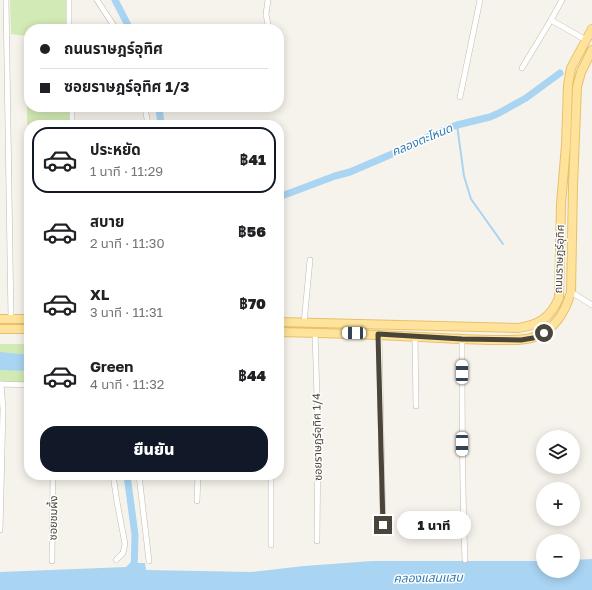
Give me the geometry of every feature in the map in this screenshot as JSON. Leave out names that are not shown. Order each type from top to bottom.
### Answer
[{"type":"main road","name":"ถนนราษฎร์อุทิศ","points":[[284,322],[518,328],[532,326],[549,314],[559,298],[561,204],[566,145],[568,85],[572,68],[592,29]]},
{"type":"main road","name":"ถนนราษฎร์อุทิศ","points":[[284,332],[521,340],[533,338],[544,333],[553,326],[567,307],[571,292],[577,88],[581,72],[592,50]]},
{"type":"main road","points":[[0,319],[24,319]]},
{"type":"main road","points":[[0,328],[24,329]]},
{"type":"street","points":[[6,0],[11,319]]},
{"type":"street","points":[[69,24],[70,0]]},
{"type":"street","points":[[97,0],[113,24]]},
{"type":"street","points":[[268,0],[266,14],[268,24]]},
{"type":"street","points":[[460,97],[480,0]]},
{"type":"street","points":[[522,68],[562,0]]},
{"type":"street","points":[[551,20],[586,40]]},
{"type":"street","points":[[304,323],[310,260]]},
{"type":"street","points":[[571,292],[592,305]]},
{"type":"street","name":"ซอยราษฎร์อุทิศ 1/4","points":[[315,332],[318,430],[317,541]]},
{"type":"street","points":[[378,334],[383,525]]},
{"type":"street","points":[[415,336],[416,406]]},
{"type":"street","points":[[462,339],[462,489],[465,560]]},
{"type":"street","points":[[0,530],[3,409],[1,384],[24,385]]},
{"type":"street","name":"ซอยชมผึ้ง","points":[[52,561],[53,480]]},
{"type":"street","points":[[114,480],[125,544],[123,553],[116,560]]},
{"type":"street","points":[[140,480],[149,561]]},
{"type":"street","points":[[197,501],[198,480]]},
{"type":"street","points":[[271,480],[271,545]]},
{"type":"green space","points":[[10,0],[70,0],[70,24],[24,24],[24,36],[11,34]]},
{"type":"green space","points":[[27,112],[72,112],[72,120],[27,120]]},
{"type":"green space","points":[[0,344],[24,344],[24,383],[0,382]]},
{"type":"water","points":[[0,352],[24,354],[24,371],[0,370]]},
{"type":"water","name":"คลองแสนแสบ","points":[[592,559],[592,590],[0,590],[0,572],[126,567],[130,563],[145,563],[146,570],[251,572],[304,566],[373,561],[536,561],[536,578],[580,578],[580,560]]},
{"type":"waterway","name":"คลองตะโหนด","points":[[115,0],[127,24]]},
{"type":"waterway","name":"คลองตะโหนด","points":[[284,195],[350,172],[457,125],[490,117],[526,98],[560,73]]},
{"type":"waterway","name":"คลองตะโหนด","points":[[160,112],[160,120]]},
{"type":"waterway","points":[[457,125],[464,176],[471,199],[503,244]]},
{"type":"waterway","name":"คลองตะโหนด","points":[[128,480],[135,535],[134,572]]},
{"type":"route","points":[[383,525],[378,334],[462,339],[521,340],[533,338],[544,333]]}]
